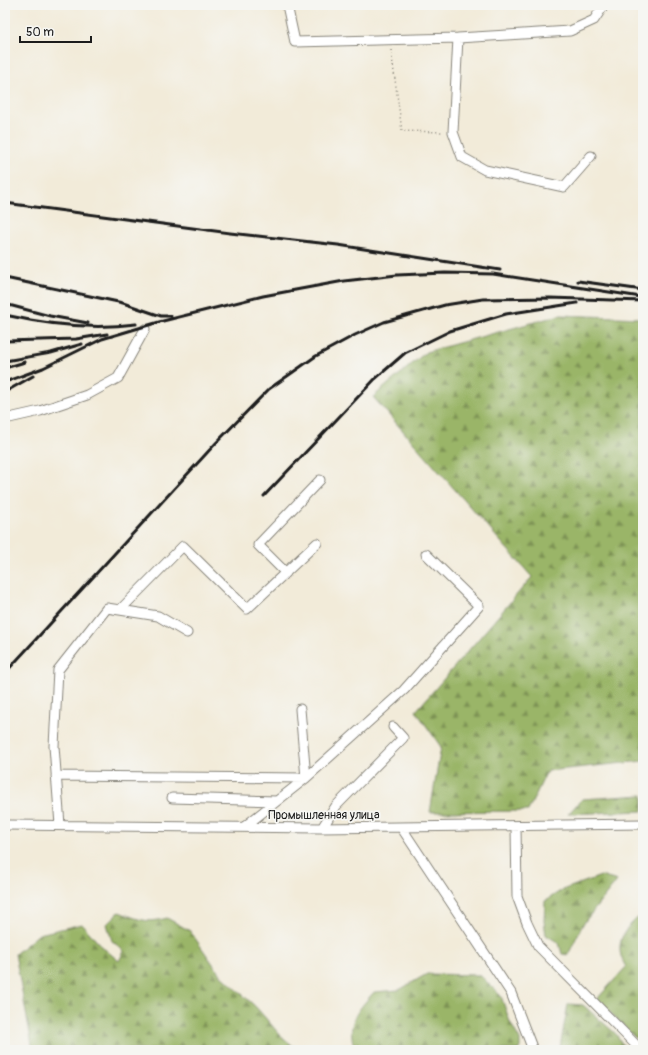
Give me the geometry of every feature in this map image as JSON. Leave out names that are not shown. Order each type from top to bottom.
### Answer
[{"type":"street","points":[[287,5],[295,42],[458,38],[570,31],[594,20],[604,5]]},
{"type":"street","points":[[458,38],[453,132],[462,157],[485,170],[564,187],[591,156]]},
{"type":"street","points":[[5,419],[40,411],[87,395],[118,378],[145,329]]},
{"type":"street","points":[[286,573],[258,545],[320,480]]},
{"type":"street","points":[[120,610],[183,546],[247,609],[318,543]]},
{"type":"street","points":[[244,827],[306,778],[404,690],[479,606],[426,554]]},
{"type":"street","points":[[60,825],[54,746],[58,670],[107,608],[158,616],[188,633]]},
{"type":"street","points":[[300,709],[306,778]]},
{"type":"street","points":[[322,828],[336,806],[403,738],[393,727]]},
{"type":"street","points":[[56,776],[306,778]]},
{"type":"street","points":[[172,798],[277,801]]},
{"type":"street","name":"Промышленная улица","points":[[5,825],[322,828],[643,824]]},
{"type":"street","points":[[516,826],[518,896],[527,924],[538,946],[636,1045],[639,1050]]},
{"type":"street","points":[[401,827],[511,993],[533,1050]]},
{"type":"path","points":[[390,40],[402,131],[453,132]]},
{"type":"green space","points":[[560,315],[643,318],[643,761],[547,771],[528,811],[430,812],[441,747],[416,711],[532,577],[373,397],[426,352]]},
{"type":"green space","points":[[643,795],[643,811],[568,814],[582,799]]},
{"type":"green space","points":[[601,876],[617,881],[583,924],[568,955],[562,954],[559,943],[546,935],[544,921],[545,901],[562,890]]},
{"type":"green space","points":[[119,912],[137,919],[148,921],[167,918],[190,931],[220,974],[256,1007],[281,1036],[298,1050],[33,1050],[15,954],[39,934],[82,924],[101,946],[119,961],[124,951],[112,941],[107,924]]},
{"type":"green space","points":[[643,914],[643,1046],[597,999],[626,967],[620,951],[622,937],[630,925]]},
{"type":"green space","points":[[427,974],[480,975],[501,996],[510,1022],[520,1040],[520,1050],[355,1050],[352,1041],[352,1025],[354,1018],[374,992],[399,990]]},
{"type":"green space","points":[[568,1004],[583,1005],[616,1034],[626,1050],[567,1050],[566,1048],[560,1047]]},
{"type":"railway","points":[[5,203],[230,233],[338,245],[500,270]]},
{"type":"railway","points":[[5,382],[43,368],[102,339],[159,322],[263,296],[344,281],[397,275],[445,273],[493,274],[641,297]]},
{"type":"railway","points":[[5,278],[123,303],[161,316],[171,316]]},
{"type":"railway","points":[[578,281],[643,290]]},
{"type":"railway","points":[[5,673],[216,443],[269,389],[316,356],[355,335],[384,322],[445,305],[483,299],[550,298],[643,301]]},
{"type":"railway","points":[[264,496],[375,379],[405,353],[450,331],[506,314],[577,303]]},
{"type":"railway","points":[[5,304],[50,316],[88,323]]},
{"type":"railway","points":[[5,315],[70,326],[103,327],[136,324]]},
{"type":"railway","points":[[5,341],[76,339],[107,334]]},
{"type":"railway","points":[[5,361],[51,353],[82,344]]},
{"type":"railway","points":[[5,368],[25,362]]},
{"type":"railway","points":[[5,392],[33,376]]}]
